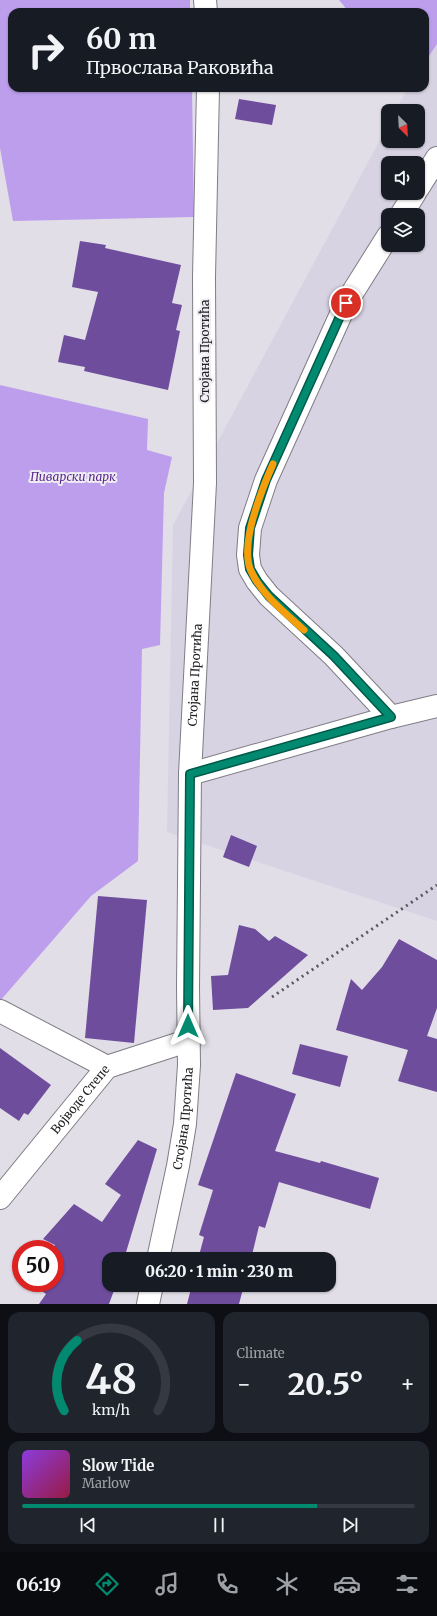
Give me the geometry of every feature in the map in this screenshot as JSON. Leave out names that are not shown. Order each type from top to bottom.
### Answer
[{"type":"main road","name":"Стојана Протића","points":[[160,1252],[178,1166],[185,1124],[189,1065],[190,774],[205,483],[204,277],[208,92]]},
{"type":"main road","points":[[425,177],[437,158]]},
{"type":"main road","points":[[381,247],[346,303],[266,480],[250,528],[248,555],[250,569],[269,596],[334,656],[391,717]]},
{"type":"main road","points":[[190,774],[391,717],[437,706]]},
{"type":"main road","points":[[0,1011],[107,1067]]},
{"type":"main road","name":"Војводе Степе","points":[[0,1198],[107,1067],[188,1041]]},
{"type":"main road","points":[[148,1304],[151,1292]]},
{"type":"shaded area","points":[[339,0],[437,0],[437,921],[167,832],[173,525],[381,138],[381,148],[425,148],[425,104],[399,104],[406,92],[429,92],[429,8],[346,8]]},
{"type":"green space","points":[[0,0],[190,0],[190,8],[8,8],[8,92],[192,92],[194,217],[13,221],[0,148]]},
{"type":"green space","points":[[339,0],[437,0],[437,44],[429,56],[429,8],[346,8]]},
{"type":"green space","name":"Пиварски парк","points":[[0,385],[148,419],[147,450],[172,457],[164,493],[160,645],[142,649],[138,861],[91,896],[0,1001]]},
{"type":"building","points":[[239,99],[276,105],[272,125],[235,119]]},
{"type":"building","points":[[80,241],[106,245],[105,248],[181,265],[172,303],[182,305],[176,330],[180,331],[168,390],[84,371],[85,367],[58,362],[64,335],[85,340],[98,292],[72,287]]},
{"type":"building","points":[[231,835],[257,846],[249,867],[223,857]]},
{"type":"building","points":[[98,896],[147,900],[134,1043],[85,1038]]},
{"type":"building","points":[[239,925],[255,929],[269,941],[275,936],[308,955],[248,1008],[213,1010],[211,976],[228,975]]},
{"type":"building","points":[[399,939],[437,960],[437,1008],[427,1036],[437,1039],[437,1092],[398,1081],[408,1050],[336,1030],[351,979],[362,990],[382,967]]},
{"type":"building","points":[[300,1044],[348,1056],[340,1087],[292,1074]]},
{"type":"building","points":[[0,1048],[51,1085],[28,1115],[24,1113],[19,1121],[0,1108]]},
{"type":"building","points":[[236,1073],[296,1094],[275,1151],[320,1163],[321,1161],[379,1178],[370,1209],[279,1182],[265,1228],[259,1226],[253,1252],[200,1252],[204,1237],[199,1235],[213,1190],[198,1185]]},
{"type":"building","points":[[138,1140],[157,1149],[126,1252],[102,1252],[102,1292],[113,1292],[109,1304],[39,1304],[46,1294],[43,1292],[64,1292],[64,1240],[43,1239],[74,1204],[102,1222],[121,1195],[105,1184]]},
{"type":"building","points":[[190,1292],[242,1292],[239,1304],[187,1304]]},
{"type":"railway","points":[[272,997],[437,885]]},
{"type":"slow traffic","points":[[273,464],[250,528],[248,555],[250,569],[269,596],[304,630]]},
{"type":"route","points":[[188,1026],[190,774],[391,717],[334,656],[269,596],[250,569],[248,555],[250,528],[266,480],[346,303]]}]
